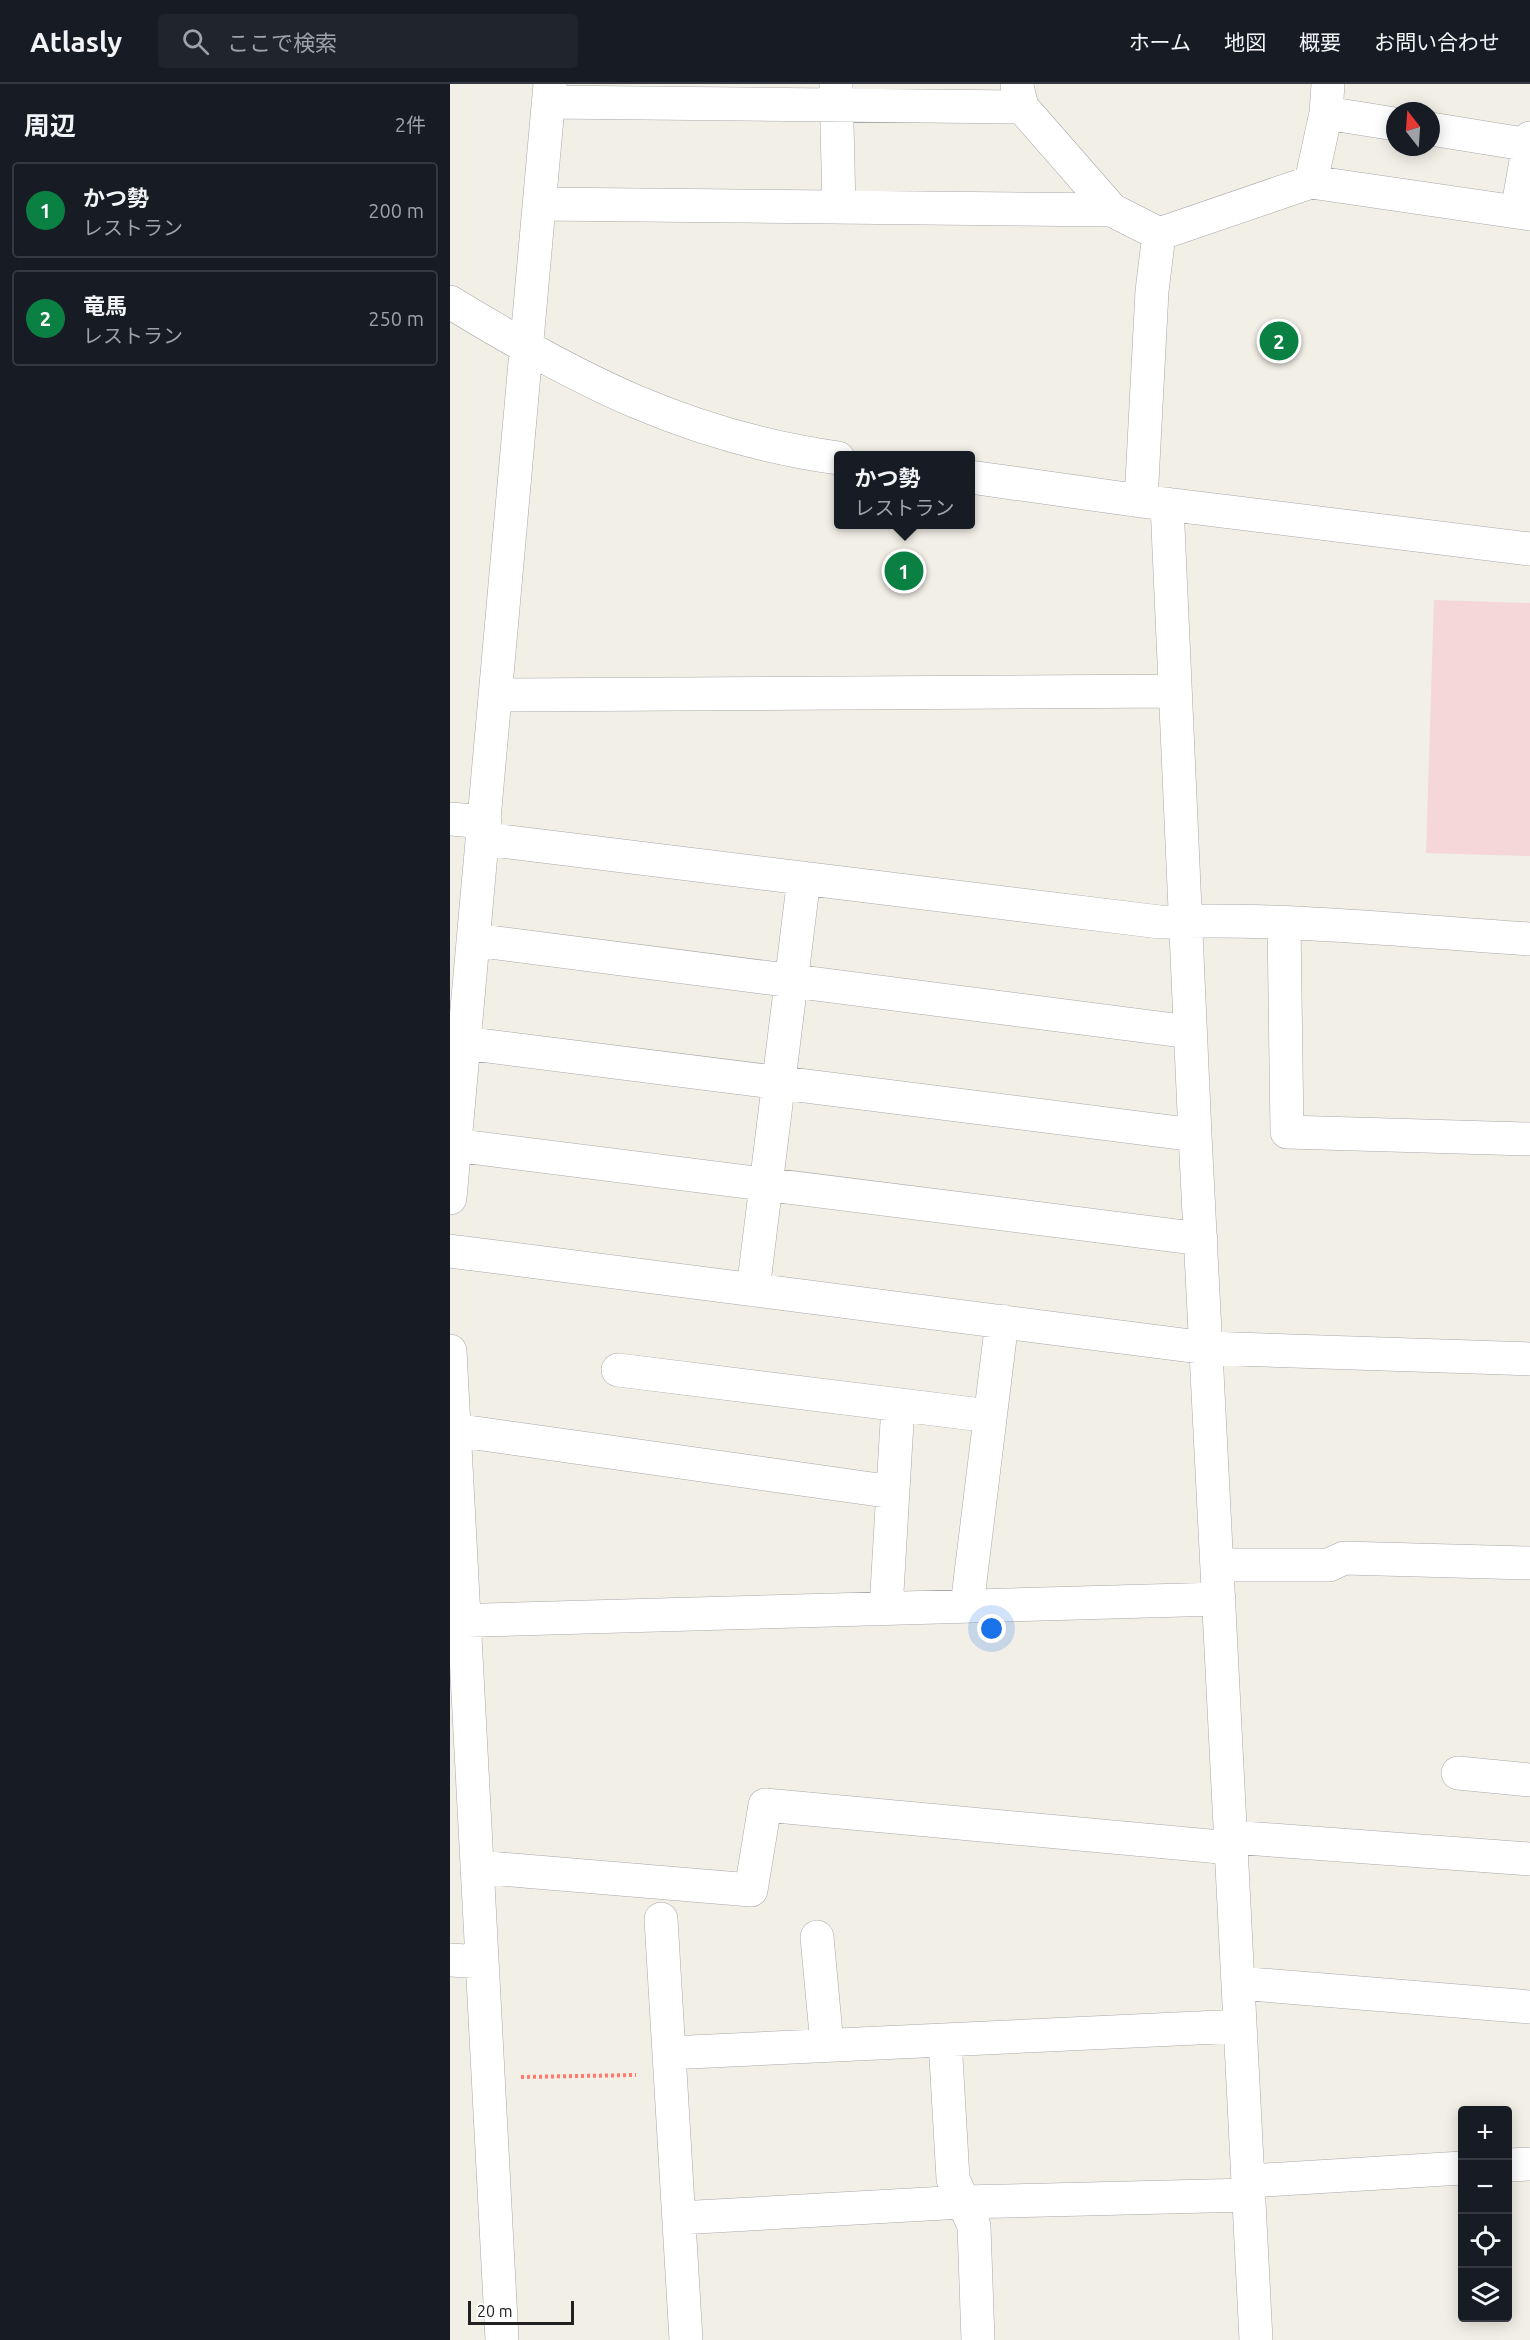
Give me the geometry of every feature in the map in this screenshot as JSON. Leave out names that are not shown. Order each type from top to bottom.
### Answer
[{"type":"street","points":[[450,1197],[549,93],[1019,95],[1112,210],[1159,234],[1311,182],[1524,213],[1530,142],[1440,130]]},
{"type":"street","points":[[836,94],[839,207]]},
{"type":"street","points":[[1311,182],[1327,99],[1386,121]]},
{"type":"street","points":[[540,204],[1112,210]]},
{"type":"street","points":[[1159,234],[1152,291],[1154,502],[1175,691],[1195,1135],[1256,2340]]},
{"type":"street","points":[[450,302],[525,348],[611,392],[692,424],[743,440],[801,453],[834,457]]},
{"type":"street","points":[[975,478],[1530,549]]},
{"type":"street","points":[[496,694],[1175,691]]},
{"type":"street","points":[[450,819],[484,830],[804,878],[1160,922],[1284,923],[1530,939]]},
{"type":"street","points":[[753,1290],[804,878]]},
{"type":"street","points":[[1284,923],[1287,1132],[1530,1138]]},
{"type":"street","points":[[474,940],[1190,1032]]},
{"type":"street","points":[[464,1043],[1195,1135]]},
{"type":"street","points":[[452,1158],[766,1184],[1201,1239]]},
{"type":"street","points":[[450,1251],[1207,1348],[1530,1359]]},
{"type":"street","points":[[967,1606],[1002,1321]]},
{"type":"street","points":[[450,1350],[457,1621],[477,1867],[502,2340]]},
{"type":"street","points":[[618,1370],[990,1416]]},
{"type":"street","points":[[886,1609],[898,1405]]},
{"type":"street","points":[[453,1423],[893,1492]]},
{"type":"street","points":[[1218,1565],[1329,1565],[1344,1558],[1530,1563]]},
{"type":"street","points":[[457,1621],[1219,1599]]},
{"type":"street","points":[[1458,1773],[1530,1780]]},
{"type":"street","points":[[477,1867],[751,1890],[765,1805],[1231,1843],[1530,1859]]},
{"type":"street","points":[[661,1919],[686,2340]]},
{"type":"street","points":[[817,1937],[827,2045]]},
{"type":"street","points":[[450,1960],[482,1962]]},
{"type":"street","points":[[1238,1983],[1530,2007]]},
{"type":"street","points":[[670,2064],[827,2045],[1240,2026]]},
{"type":"street","points":[[945,2040],[953,2179],[974,2226],[978,2340]]},
{"type":"street","points":[[1512,2165],[1530,2164]]},
{"type":"street","points":[[679,2218],[1248,2188],[1458,2168]]},
{"type":"path","points":[[488,2077],[670,2064]]},
{"type":"shaded area","points":[[1434,600],[1530,603],[1530,856],[1426,853]]},
{"type":"place","name":"竜馬","points":[[1279,341]]},
{"type":"place","name":"かつ勢","points":[[904,571]]}]
